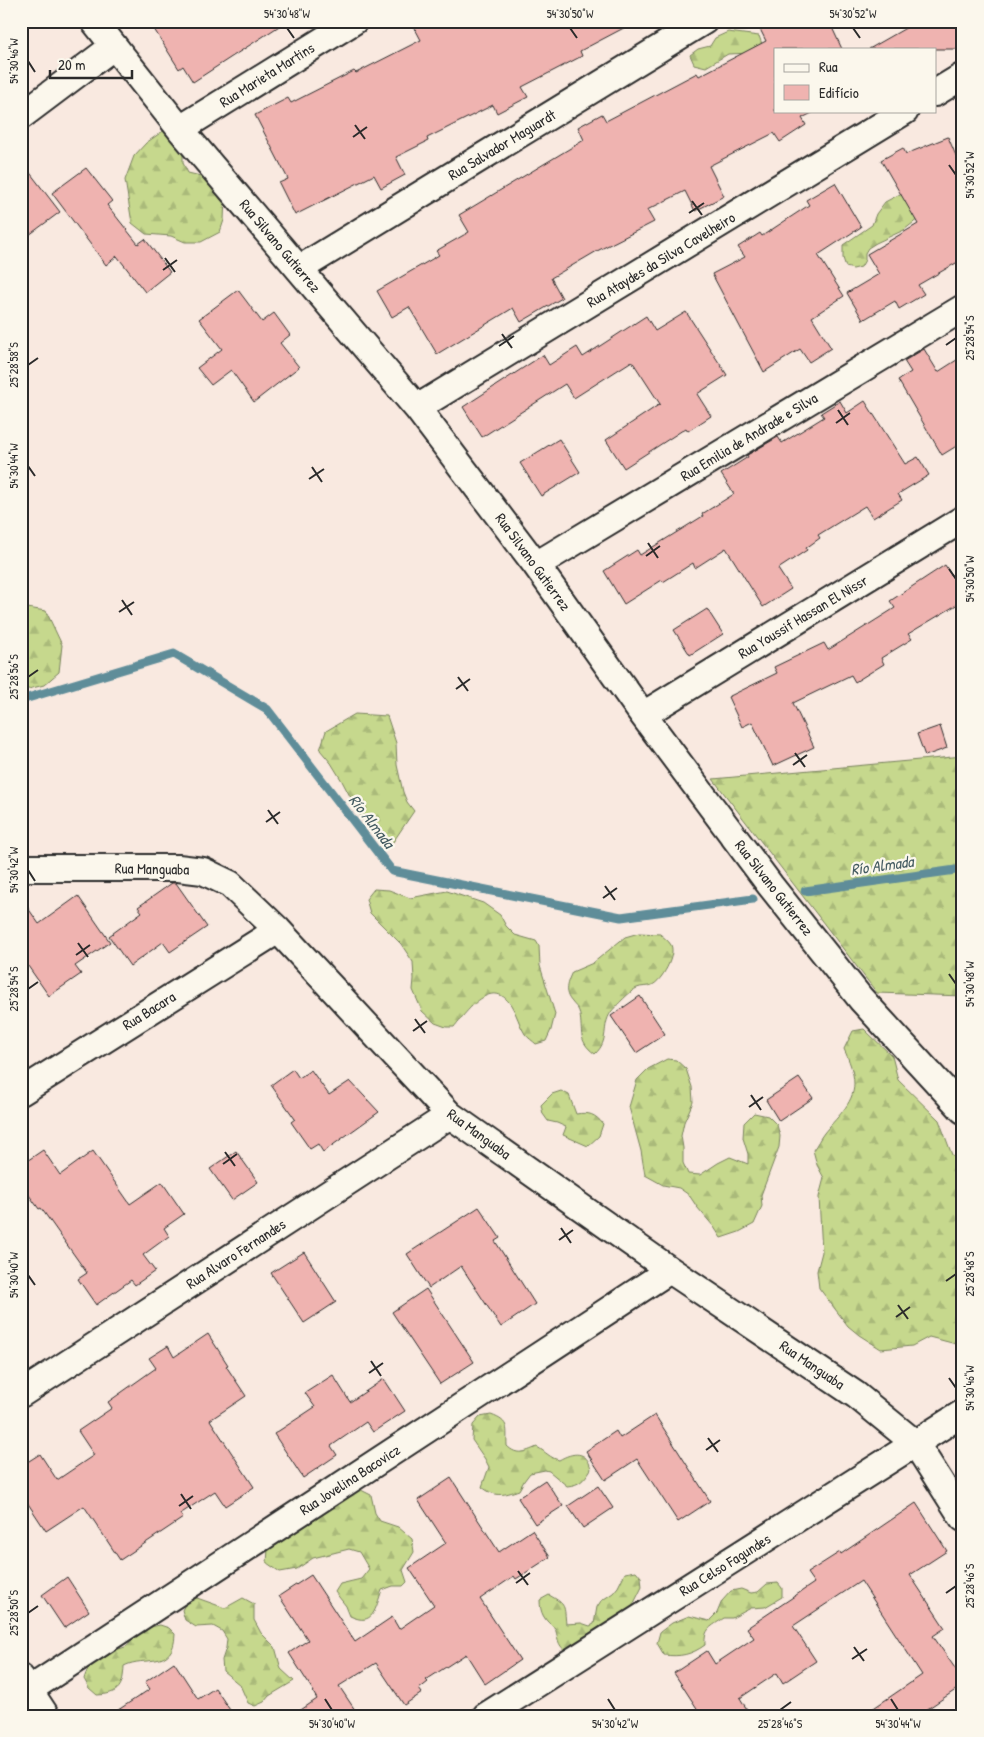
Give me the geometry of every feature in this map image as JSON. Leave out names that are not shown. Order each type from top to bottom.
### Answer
[{"type":"street","name":"Rua Silvano Gutierrez","points":[[94,21],[180,129],[417,408],[536,565],[643,714],[770,885],[861,999],[963,1110]]},
{"type":"street","name":"Rua Marieta Martins","points":[[180,129],[354,21]]},
{"type":"street","name":"Rua Salvador Maguardt","points":[[299,269],[704,21]]},
{"type":"street","points":[[21,116],[114,46]]},
{"type":"street","points":[[936,92],[963,76]]},
{"type":"street","name":"Rua Ataydes da Silva Cavelheiro","points":[[417,408],[903,112]]},
{"type":"street","name":"Rua Emilia de Andrade e Silva","points":[[536,565],[963,308]]},
{"type":"street","name":"Rua Youssif Hassan El Nissr","points":[[643,714],[963,519]]},
{"type":"street","name":"Rua Manguaba","points":[[21,868],[178,868],[204,871],[230,884],[278,930],[450,1115],[670,1270],[856,1395],[916,1444],[963,1518]]},
{"type":"street","name":"Rua Bacara","points":[[21,1092],[278,930]]},
{"type":"street","name":"Rua Alvaro Fernandes","points":[[21,1394],[450,1115]]},
{"type":"street","name":"Rua Jovelina Bacovicz","points":[[25,1684],[670,1270]]},
{"type":"street","name":"Rua Celso Fagundes","points":[[486,1716],[916,1444],[963,1412]]},
{"type":"street","points":[[25,1684],[46,1716]]},
{"type":"green space","points":[[728,32],[759,36],[762,44],[752,53],[728,54],[706,67],[694,64],[690,55],[698,49],[710,46],[715,38]]},
{"type":"green space","points":[[163,131],[177,136],[183,149],[183,163],[188,173],[205,177],[225,197],[224,220],[220,232],[201,242],[185,242],[171,236],[146,234],[132,223],[125,180],[134,156],[146,143]]},
{"type":"green space","points":[[902,193],[923,215],[904,230],[868,248],[861,267],[853,269],[846,267],[843,258],[843,245],[872,225],[876,214],[885,202]]},
{"type":"green space","points":[[21,607],[46,611],[62,645],[59,672],[44,685],[21,691]]},
{"type":"green space","points":[[355,714],[387,716],[396,743],[397,765],[403,792],[407,802],[414,811],[393,842],[375,834],[362,819],[342,781],[320,750],[326,731]]},
{"type":"green space","points":[[963,756],[963,996],[877,993],[713,779]]},
{"type":"green space","points":[[374,889],[389,890],[410,898],[447,891],[483,903],[500,915],[506,926],[515,935],[536,941],[539,946],[540,966],[555,1014],[546,1041],[536,1044],[528,1037],[523,1031],[511,1005],[504,997],[496,994],[480,999],[454,1027],[446,1027],[435,1023],[422,1011],[413,990],[413,962],[401,944],[370,913],[366,899]]},
{"type":"green space","points":[[639,933],[660,934],[666,939],[672,949],[670,961],[656,983],[634,989],[611,1012],[606,1023],[604,1039],[600,1049],[595,1054],[585,1044],[583,1039],[579,1011],[569,998],[567,991],[569,980],[572,972],[593,963],[625,937]]},
{"type":"green space","points":[[864,1029],[892,1056],[898,1080],[939,1120],[952,1155],[963,1159],[963,1353],[956,1344],[929,1337],[912,1346],[881,1349],[848,1326],[819,1288],[817,1271],[822,1252],[819,1197],[824,1178],[817,1165],[813,1150],[851,1098],[854,1080],[844,1049],[853,1031]]},
{"type":"green space","points":[[667,1059],[676,1060],[686,1069],[692,1087],[693,1102],[684,1122],[681,1136],[683,1163],[688,1174],[700,1175],[730,1157],[748,1164],[748,1154],[743,1138],[744,1123],[754,1113],[768,1116],[777,1125],[780,1136],[779,1147],[761,1195],[762,1206],[754,1224],[739,1232],[721,1238],[689,1195],[679,1188],[663,1185],[645,1175],[641,1151],[629,1107],[637,1080],[648,1069]]},
{"type":"green space","points":[[561,1091],[569,1095],[576,1114],[591,1114],[603,1124],[599,1136],[588,1146],[563,1135],[566,1127],[548,1121],[543,1114],[541,1105],[552,1094]]},
{"type":"green space","points":[[491,1415],[505,1423],[507,1446],[514,1451],[525,1452],[537,1447],[559,1460],[569,1455],[579,1454],[586,1458],[591,1469],[581,1481],[567,1486],[549,1471],[545,1470],[530,1473],[519,1490],[500,1495],[492,1493],[482,1487],[489,1467],[472,1440],[473,1425],[480,1417]]},
{"type":"green space","points":[[357,1488],[371,1495],[375,1513],[380,1521],[398,1527],[412,1539],[414,1552],[403,1570],[407,1582],[403,1586],[393,1586],[382,1590],[372,1614],[369,1618],[364,1619],[350,1616],[346,1606],[335,1592],[340,1584],[361,1579],[369,1569],[359,1552],[349,1549],[313,1558],[297,1569],[280,1572],[267,1563],[268,1549]]},
{"type":"green space","points":[[636,1571],[641,1577],[642,1587],[630,1611],[572,1656],[563,1649],[559,1644],[555,1628],[543,1616],[540,1600],[549,1595],[559,1601],[564,1606],[566,1624],[581,1623],[590,1626],[594,1624],[597,1607],[601,1601],[613,1593],[625,1573]]},
{"type":"green space","points":[[778,1583],[782,1588],[782,1597],[765,1607],[751,1608],[732,1618],[724,1618],[709,1628],[705,1645],[695,1651],[675,1656],[664,1655],[657,1643],[660,1632],[672,1623],[689,1616],[709,1621],[717,1613],[722,1601],[731,1591],[741,1589],[751,1593],[758,1592],[767,1584]]},
{"type":"green space","points":[[197,1598],[225,1608],[243,1598],[254,1604],[254,1620],[261,1633],[275,1647],[281,1669],[294,1681],[269,1696],[264,1702],[255,1706],[248,1703],[240,1685],[223,1671],[222,1660],[227,1639],[222,1631],[213,1626],[196,1627],[185,1620],[182,1610],[186,1603]]},
{"type":"green space","points":[[160,1625],[169,1628],[175,1634],[170,1653],[157,1660],[132,1663],[124,1666],[121,1684],[119,1688],[111,1693],[97,1695],[89,1688],[84,1679],[90,1665],[97,1658],[110,1651],[125,1647],[141,1631]]},
{"type":"building","points":[[149,21],[287,21],[193,82],[183,66],[179,69]]},
{"type":"building","points":[[411,21],[637,21],[580,51],[582,56],[522,87],[528,97],[497,113],[493,105],[427,138],[428,141],[396,157],[405,175],[381,188],[374,175],[295,215],[279,183],[288,179],[255,115],[288,98],[291,103],[421,40]]},
{"type":"building","points":[[756,21],[829,21],[842,48],[774,48],[774,112],[814,112],[802,118],[806,125],[780,142],[774,133],[709,166],[724,196],[695,211],[685,191],[647,210],[654,222],[597,251],[551,278],[562,298],[521,322],[513,308],[437,354],[409,307],[392,317],[377,291],[439,255],[436,251],[469,232],[459,215],[584,140],[578,127],[602,114],[606,121],[697,73],[699,76],[766,41]]},
{"type":"building","points":[[918,21],[963,21],[963,49],[871,48]]},
{"type":"building","points":[[948,137],[963,172],[963,259],[918,285],[924,294],[899,309],[895,301],[863,320],[847,293],[879,274],[867,254],[918,224],[881,160],[903,148],[906,154]]},
{"type":"building","points":[[21,161],[60,212],[21,241]]},
{"type":"building","points":[[86,168],[112,201],[107,205],[138,244],[145,239],[170,272],[145,292],[117,256],[106,265],[52,193]]},
{"type":"building","points":[[835,183],[861,227],[818,255],[844,296],[812,317],[831,348],[809,362],[800,349],[764,372],[712,274],[745,257],[738,247],[760,233],[762,236],[809,205],[806,200]]},
{"type":"building","points":[[238,290],[262,322],[274,313],[290,335],[280,343],[299,367],[254,402],[231,370],[211,385],[197,368],[222,349],[199,319]]},
{"type":"building","points":[[686,312],[727,375],[697,394],[711,416],[688,431],[686,428],[624,468],[606,440],[660,404],[632,361],[574,398],[565,384],[482,437],[463,407],[543,355],[549,365],[577,347],[583,357],[646,316],[655,331]]},
{"type":"building","points":[[924,349],[938,372],[963,356],[963,442],[942,455],[898,380],[911,372],[904,361]]},
{"type":"building","points":[[840,401],[847,413],[865,401],[905,464],[918,457],[929,475],[898,494],[902,500],[873,518],[865,506],[818,535],[820,538],[806,548],[807,550],[778,569],[791,589],[763,607],[726,548],[695,568],[693,563],[663,582],[662,580],[624,604],[604,571],[637,550],[640,555],[703,516],[702,514],[734,494],[721,474],[748,457],[747,455],[778,437],[782,443],[824,417],[821,413]]},
{"type":"building","points":[[559,439],[580,472],[541,496],[520,463]]},
{"type":"building","points":[[945,565],[963,594],[963,601],[908,634],[912,639],[881,658],[884,664],[855,682],[851,675],[793,703],[814,747],[773,766],[752,722],[742,727],[728,697],[777,673],[774,667],[824,643],[828,650],[895,608],[890,601]]},
{"type":"building","points":[[707,609],[723,634],[690,655],[674,630]]},
{"type":"building","points":[[940,726],[947,748],[925,756],[917,734]]},
{"type":"building","points":[[172,883],[176,883],[207,927],[170,952],[163,942],[130,966],[109,936],[142,912],[138,907]]},
{"type":"building","points":[[78,896],[110,942],[75,966],[81,974],[49,996],[21,956],[21,898],[39,924]]},
{"type":"building","points":[[640,996],[665,1034],[636,1053],[611,1016]]},
{"type":"building","points":[[293,1069],[299,1078],[311,1070],[329,1095],[350,1081],[379,1112],[323,1152],[318,1144],[310,1149],[291,1122],[295,1119],[271,1085]]},
{"type":"building","points":[[799,1078],[813,1098],[779,1121],[766,1100]]},
{"type":"building","points":[[43,1150],[60,1175],[93,1151],[130,1204],[162,1182],[184,1214],[164,1228],[169,1236],[143,1255],[155,1271],[135,1285],[131,1280],[96,1305],[78,1279],[87,1273],[41,1208],[39,1209],[21,1184],[21,1165]]},
{"type":"building","points":[[236,1151],[258,1182],[232,1200],[210,1169]]},
{"type":"building","points":[[479,1207],[500,1238],[495,1241],[535,1304],[501,1327],[461,1266],[429,1288],[407,1254]]},
{"type":"building","points":[[304,1252],[336,1302],[304,1323],[271,1273]]},
{"type":"building","points":[[426,1289],[474,1362],[440,1384],[392,1312]]},
{"type":"building","points":[[208,1334],[246,1396],[210,1420],[254,1487],[225,1506],[215,1491],[180,1514],[183,1518],[120,1560],[84,1506],[46,1531],[21,1493],[21,1466],[40,1454],[57,1480],[94,1455],[78,1431],[112,1408],[108,1402],[156,1368],[149,1358],[168,1346],[174,1357]]},
{"type":"building","points":[[333,1375],[350,1402],[384,1379],[405,1411],[373,1432],[366,1422],[331,1446],[337,1455],[303,1478],[274,1434],[315,1407],[305,1393]]},
{"type":"building","points":[[655,1415],[710,1501],[678,1522],[637,1459],[605,1480],[586,1451],[616,1431],[620,1438]]},
{"type":"building","points":[[451,1478],[499,1552],[532,1530],[550,1557],[516,1579],[514,1576],[480,1599],[520,1660],[485,1684],[466,1654],[426,1680],[428,1682],[419,1689],[422,1693],[404,1705],[376,1663],[339,1686],[359,1716],[292,1716],[317,1699],[289,1653],[308,1640],[279,1596],[311,1575],[355,1642],[392,1617],[399,1629],[434,1605],[409,1568],[446,1543],[418,1500]]},
{"type":"building","points":[[545,1480],[563,1506],[535,1524],[518,1498]]},
{"type":"building","points":[[598,1486],[613,1508],[583,1528],[568,1506]]},
{"type":"building","points":[[916,1503],[947,1551],[910,1575],[945,1628],[933,1636],[963,1680],[963,1685],[917,1716],[862,1716],[922,1675],[861,1581],[793,1626],[816,1661],[783,1683],[777,1673],[740,1698],[751,1716],[702,1716],[674,1673],[707,1651],[715,1664],[754,1638],[747,1628],[814,1583],[807,1573],[840,1552],[841,1554]]},
{"type":"building","points":[[67,1577],[89,1611],[64,1628],[42,1595]]},
{"type":"building","points":[[174,1662],[198,1699],[215,1688],[234,1716],[109,1716],[150,1689],[145,1682]]},
{"type":"waterway","name":"Río Almada","points":[[21,700],[174,654],[267,709],[392,871],[621,917],[753,899]]},
{"type":"waterway","name":"Río Almada","points":[[805,891],[963,869]]}]
